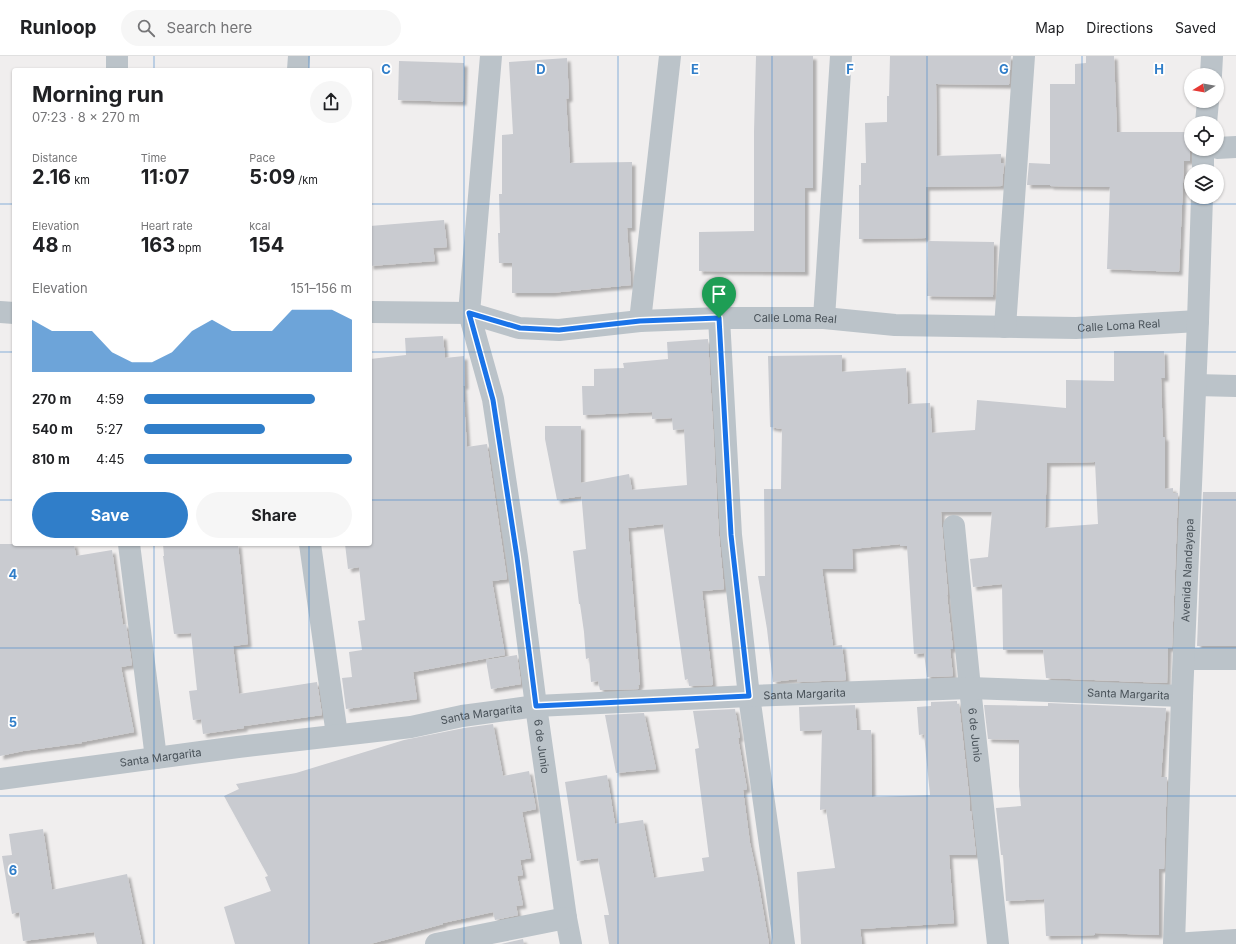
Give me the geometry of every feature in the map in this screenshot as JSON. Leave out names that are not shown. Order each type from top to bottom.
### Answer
[{"type":"street","points":[[116,56],[116,68]]},
{"type":"street","points":[[298,68],[299,56]]},
{"type":"street","points":[[469,313],[491,56]]},
{"type":"street","points":[[640,321],[670,56]]},
{"type":"street","points":[[824,318],[841,56]]},
{"type":"street","points":[[1005,327],[1024,56]]},
{"type":"street","points":[[1211,68],[1212,56]]},
{"type":"street","points":[[1224,148],[1236,147]]},
{"type":"street","name":"Avenida Nandayapa","points":[[1174,944],[1182,696],[1185,659],[1202,204]]},
{"type":"street","points":[[0,312],[12,313]]},
{"type":"street","name":"Calle Loma Real","points":[[372,312],[469,313],[520,328],[559,330],[640,321],[719,318],[824,318],[895,325],[1076,328],[1198,321]]},
{"type":"street","name":"6 de Junio","points":[[469,313],[493,400],[517,557],[536,706],[571,944]]},
{"type":"street","points":[[719,318],[731,535],[749,696],[784,944]]},
{"type":"street","points":[[1196,385],[1236,386]]},
{"type":"street","name":"6 de Junio","points":[[954,526],[998,944]]},
{"type":"street","points":[[129,546],[156,758]]},
{"type":"street","points":[[310,546],[337,735]]},
{"type":"street","points":[[1185,659],[1236,659]]},
{"type":"street","name":"Santa Margarita","points":[[0,779],[238,747],[411,727],[462,716],[536,706],[970,688],[1182,696]]},
{"type":"street","points":[[436,944],[566,918]]},
{"type":"street","points":[[1174,944],[1236,940]]},
{"type":"building","points":[[756,56],[813,56],[813,188],[805,188],[805,272],[699,271],[699,232],[754,231]]},
{"type":"building","points":[[890,56],[1011,56],[1009,85],[936,84],[937,156],[1001,154],[1001,163],[1004,163],[1002,186],[926,187],[926,238],[859,239],[859,185],[861,185],[861,163],[866,163],[865,123],[887,122]]},
{"type":"building","points":[[1086,56],[1114,56],[1117,132],[1184,132],[1184,156],[1190,156],[1190,161],[1184,161],[1179,272],[1107,269],[1110,187],[1027,185],[1029,163],[1050,164],[1050,84],[1075,84],[1075,64],[1086,63]]},
{"type":"building","points":[[567,58],[569,98],[566,99],[570,163],[632,162],[632,228],[627,228],[631,285],[551,293],[512,293],[512,263],[499,263],[498,233],[500,233],[499,194],[502,194],[502,135],[513,134],[509,62]]},
{"type":"building","points":[[399,61],[464,63],[463,102],[398,100]]},
{"type":"building","points":[[444,220],[447,247],[433,248],[435,261],[372,266],[372,226]]},
{"type":"building","points":[[928,241],[994,242],[993,297],[927,296]]},
{"type":"building","points":[[443,336],[445,358],[464,356],[465,386],[463,386],[467,447],[487,444],[507,579],[492,581],[505,655],[413,672],[417,699],[346,709],[342,678],[352,677],[349,652],[362,650],[358,621],[365,620],[359,567],[348,569],[345,546],[372,546],[372,359],[406,355],[405,338]]},
{"type":"building","points":[[708,339],[719,536],[724,589],[702,591],[713,685],[689,686],[688,679],[685,680],[663,524],[628,528],[640,685],[638,685],[639,689],[600,690],[598,681],[591,682],[589,658],[586,659],[584,632],[573,551],[586,549],[581,491],[581,496],[557,500],[545,439],[545,426],[581,426],[581,483],[629,474],[632,490],[687,485],[684,429],[673,430],[672,418],[652,419],[652,412],[583,415],[582,386],[594,386],[594,369],[624,368],[623,363],[668,359],[667,342]]},
{"type":"building","points":[[1114,351],[1164,351],[1165,378],[1161,378],[1163,437],[1165,437],[1165,489],[1173,488],[1173,493],[1178,493],[1172,648],[1168,648],[1167,683],[1046,678],[1043,650],[1003,650],[1002,584],[973,587],[970,559],[988,557],[992,512],[941,512],[947,595],[953,649],[950,649],[953,676],[927,677],[924,653],[914,654],[907,546],[900,546],[900,544],[852,549],[853,569],[822,569],[833,646],[842,645],[846,680],[797,682],[797,679],[773,682],[767,629],[758,576],[765,576],[764,489],[781,489],[782,429],[770,427],[768,356],[842,355],[842,372],[906,368],[908,404],[930,403],[932,433],[975,430],[977,400],[1066,408],[1066,380],[1114,381]],"holes":[[[1095,462],[1098,524],[1045,528],[1047,463]]]},
{"type":"building","points":[[1203,492],[1236,492],[1236,646],[1197,646]]},
{"type":"building","points":[[0,544],[12,544],[12,546],[74,546],[76,556],[112,550],[123,625],[126,624],[132,665],[121,667],[134,732],[82,743],[23,751],[0,756]]},
{"type":"building","points":[[163,546],[238,546],[248,644],[233,646],[239,694],[317,682],[322,715],[244,726],[244,728],[203,734],[201,719],[193,720],[189,691],[197,690],[191,633],[174,634]]},
{"type":"building","points":[[517,655],[521,684],[491,689],[486,660]]},
{"type":"building","points":[[957,701],[957,704],[959,704],[976,855],[949,855],[954,923],[860,929],[862,944],[801,944],[797,872],[835,868],[826,809],[820,810],[822,730],[800,731],[799,707],[855,705],[857,730],[871,730],[872,797],[930,795],[924,734],[919,735],[917,707],[931,706],[931,702]]},
{"type":"building","points":[[1048,703],[1166,708],[1161,777],[1167,777],[1164,869],[1159,869],[1159,935],[1095,933],[1095,935],[1046,936],[1044,899],[1006,901],[1003,855],[1001,855],[996,808],[1021,806],[1019,786],[1019,740],[988,739],[984,705],[1048,706]]},
{"type":"building","points":[[735,709],[740,738],[738,738],[747,789],[743,790],[750,843],[769,944],[609,944],[604,915],[609,915],[598,858],[577,861],[565,782],[607,775],[615,824],[643,820],[654,878],[704,871],[702,858],[709,857],[695,749],[699,748],[693,711]]},
{"type":"building","points":[[644,713],[656,769],[616,773],[605,715]]},
{"type":"building","points":[[493,724],[503,776],[529,771],[536,809],[522,812],[531,858],[520,860],[523,875],[517,876],[523,905],[516,906],[518,915],[495,920],[493,912],[443,923],[370,944],[235,944],[224,907],[271,891],[265,877],[268,876],[224,796],[239,789],[236,784],[296,773],[404,740]]},
{"type":"building","points":[[43,829],[52,890],[127,874],[142,944],[97,944],[94,932],[23,941],[19,912],[12,914],[2,856],[12,855],[9,834]]},
{"type":"building","points":[[523,939],[524,944],[501,944]]},
{"type":"route","points":[[469,313],[520,328],[559,330],[640,321],[719,318],[731,535],[749,696],[536,706],[517,557],[493,400],[469,313]]}]
